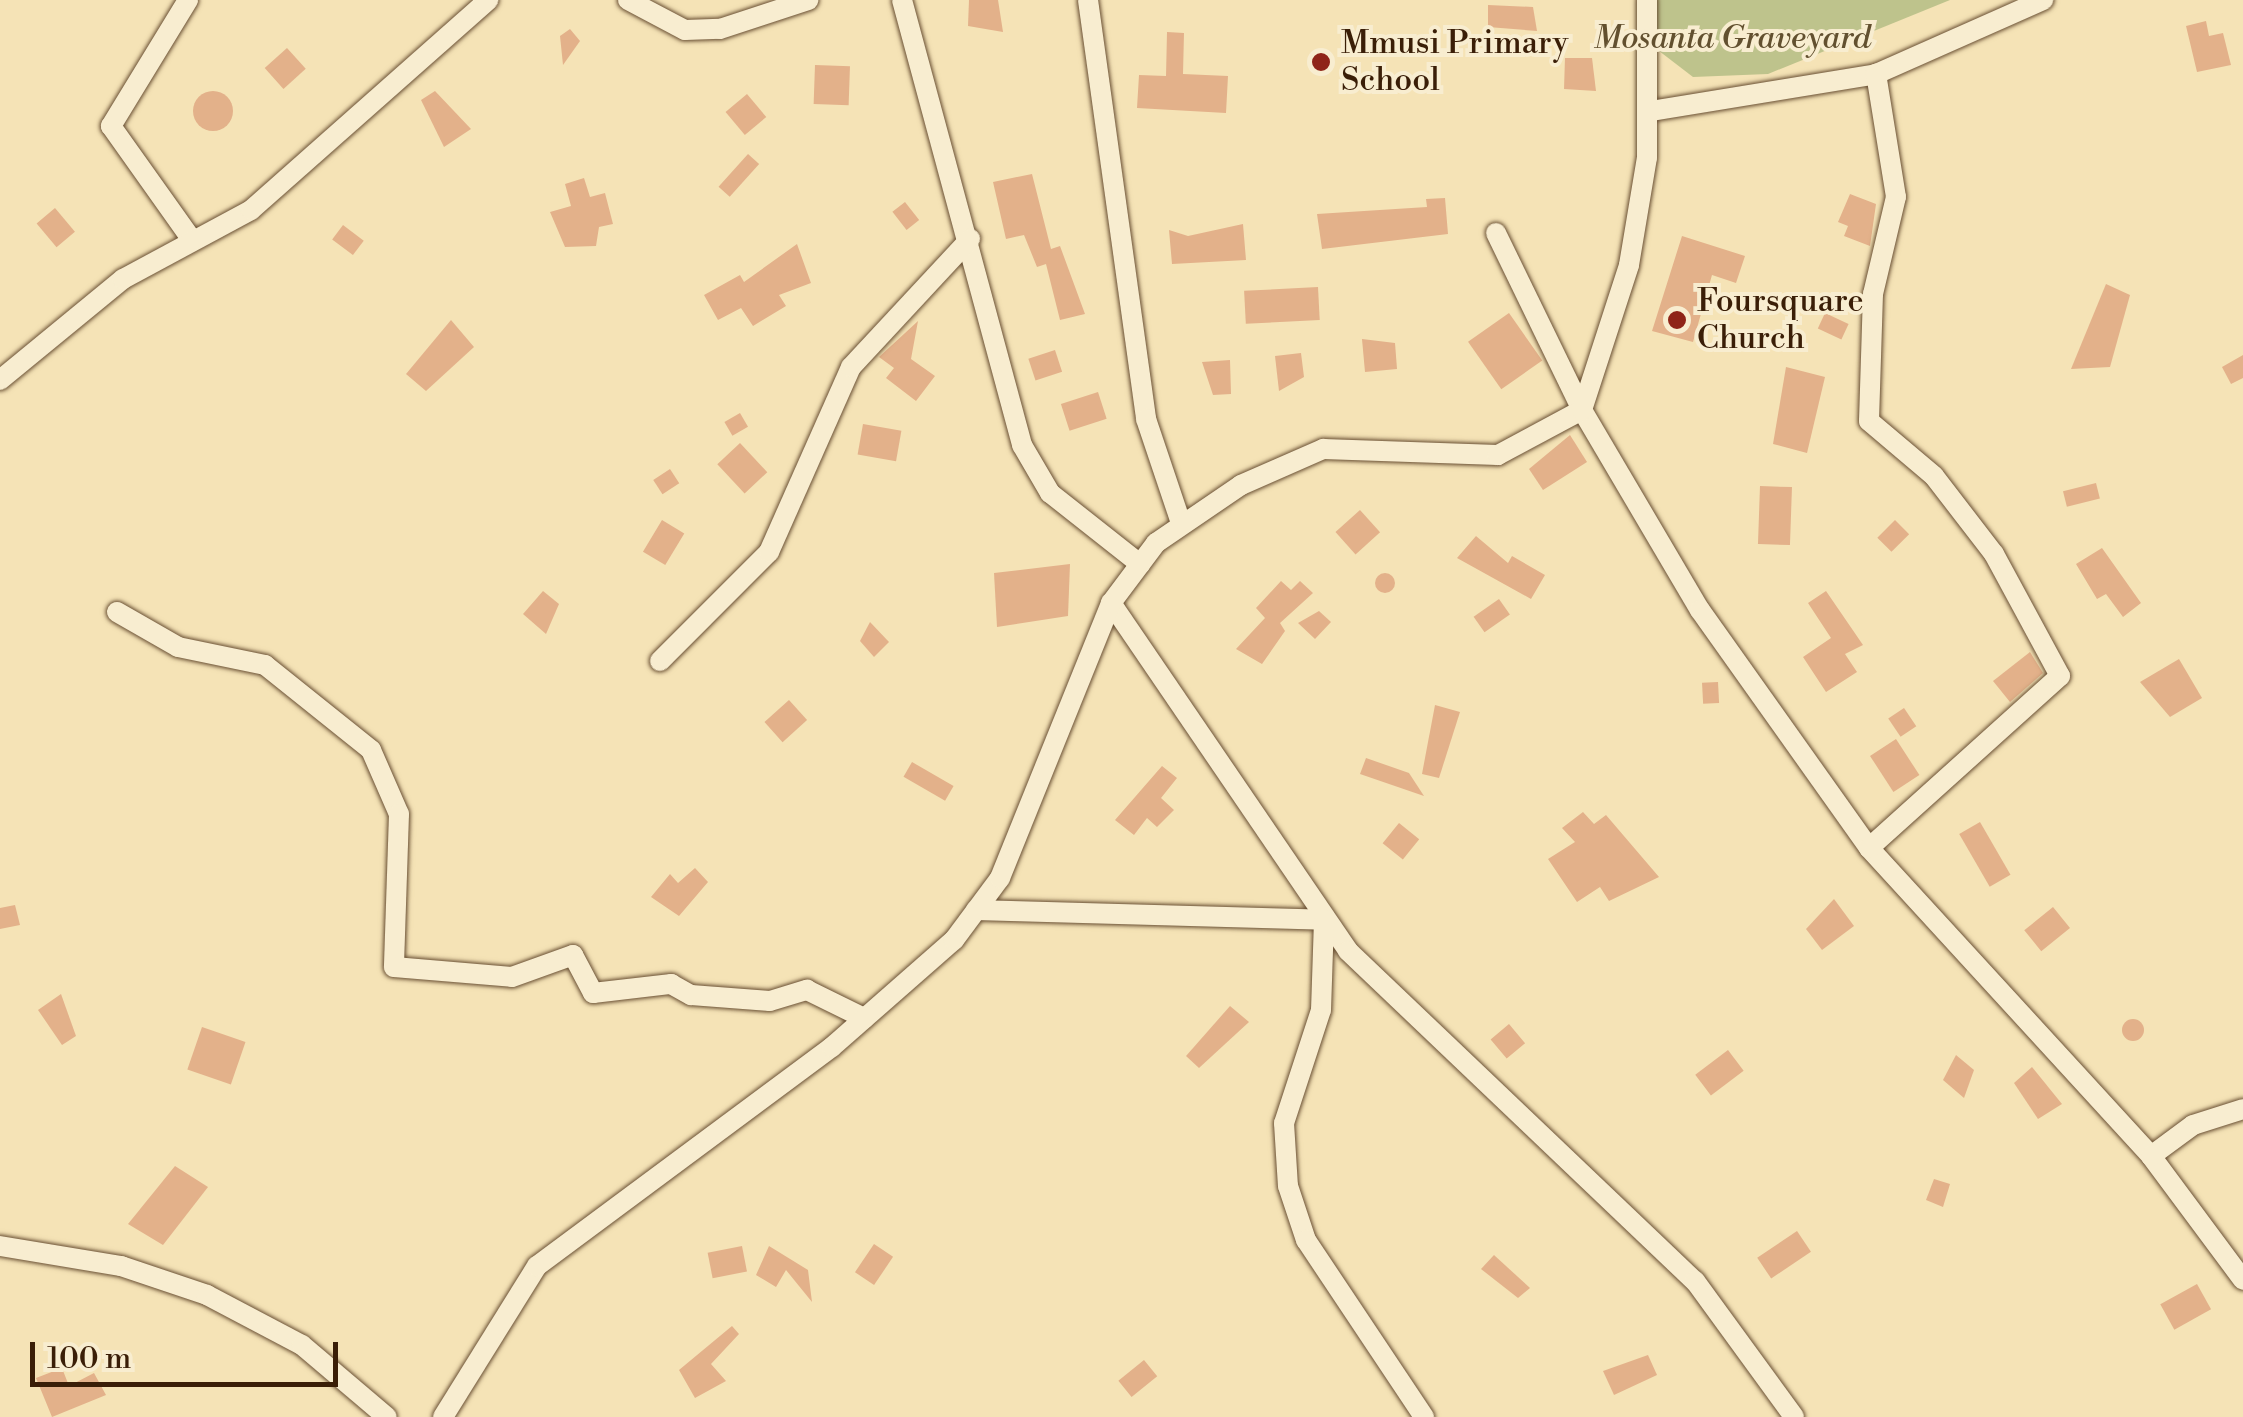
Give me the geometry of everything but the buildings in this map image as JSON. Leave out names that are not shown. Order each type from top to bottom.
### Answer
[{"type":"street","points":[[188,0],[111,126],[190,238]]},
{"type":"street","points":[[0,380],[190,238],[251,210],[488,0]]},
{"type":"street","points":[[628,0],[684,30],[720,29],[808,0]]},
{"type":"street","points":[[902,0],[970,239],[1022,445],[1050,493],[1140,564]]},
{"type":"street","points":[[1088,0],[1146,419],[1181,523]]},
{"type":"street","points":[[443,1417],[537,1266],[864,1018],[976,910],[1000,878],[1111,603],[1140,564],[1181,523],[1323,449],[1498,454],[1582,410],[1629,266],[1651,111],[1648,0]]},
{"type":"street","points":[[1651,111],[1876,74],[2042,0]]},
{"type":"street","points":[[1870,848],[2060,676],[1994,554],[1934,476],[1885,444],[1869,421],[1873,294],[1896,197],[1876,74]]},
{"type":"street","points":[[1496,233],[1582,410],[1700,610],[1870,848],[2151,1156],[2243,1280]]},
{"type":"street","points":[[660,661],[769,552],[851,368],[970,239]]},
{"type":"street","points":[[1111,603],[1324,920],[1424,1032],[1695,1282],[1794,1417]]},
{"type":"street","points":[[117,612],[178,647],[265,665],[371,750],[400,814],[394,967],[512,977],[572,955],[593,993],[671,984],[691,996],[770,1001],[807,990],[864,1018]]},
{"type":"street","points":[[976,910],[1324,920]]},
{"type":"street","points":[[1324,920],[1321,1010],[1284,1123],[1288,1186],[1306,1240],[1424,1417]]},
{"type":"street","points":[[2151,1156],[2193,1124],[2243,1108]]},
{"type":"street","points":[[0,1246],[121,1266],[207,1295],[302,1345],[387,1417]]},
{"type":"green space","name":"Mosanta Graveyard","points":[[1645,0],[1950,0],[1768,74],[1693,77],[1650,44]]},
{"type":"place","name":"Mmusi Primary School","points":[[1321,62]]},
{"type":"place","name":"Foursquare Church","points":[[1677,320]]}]
